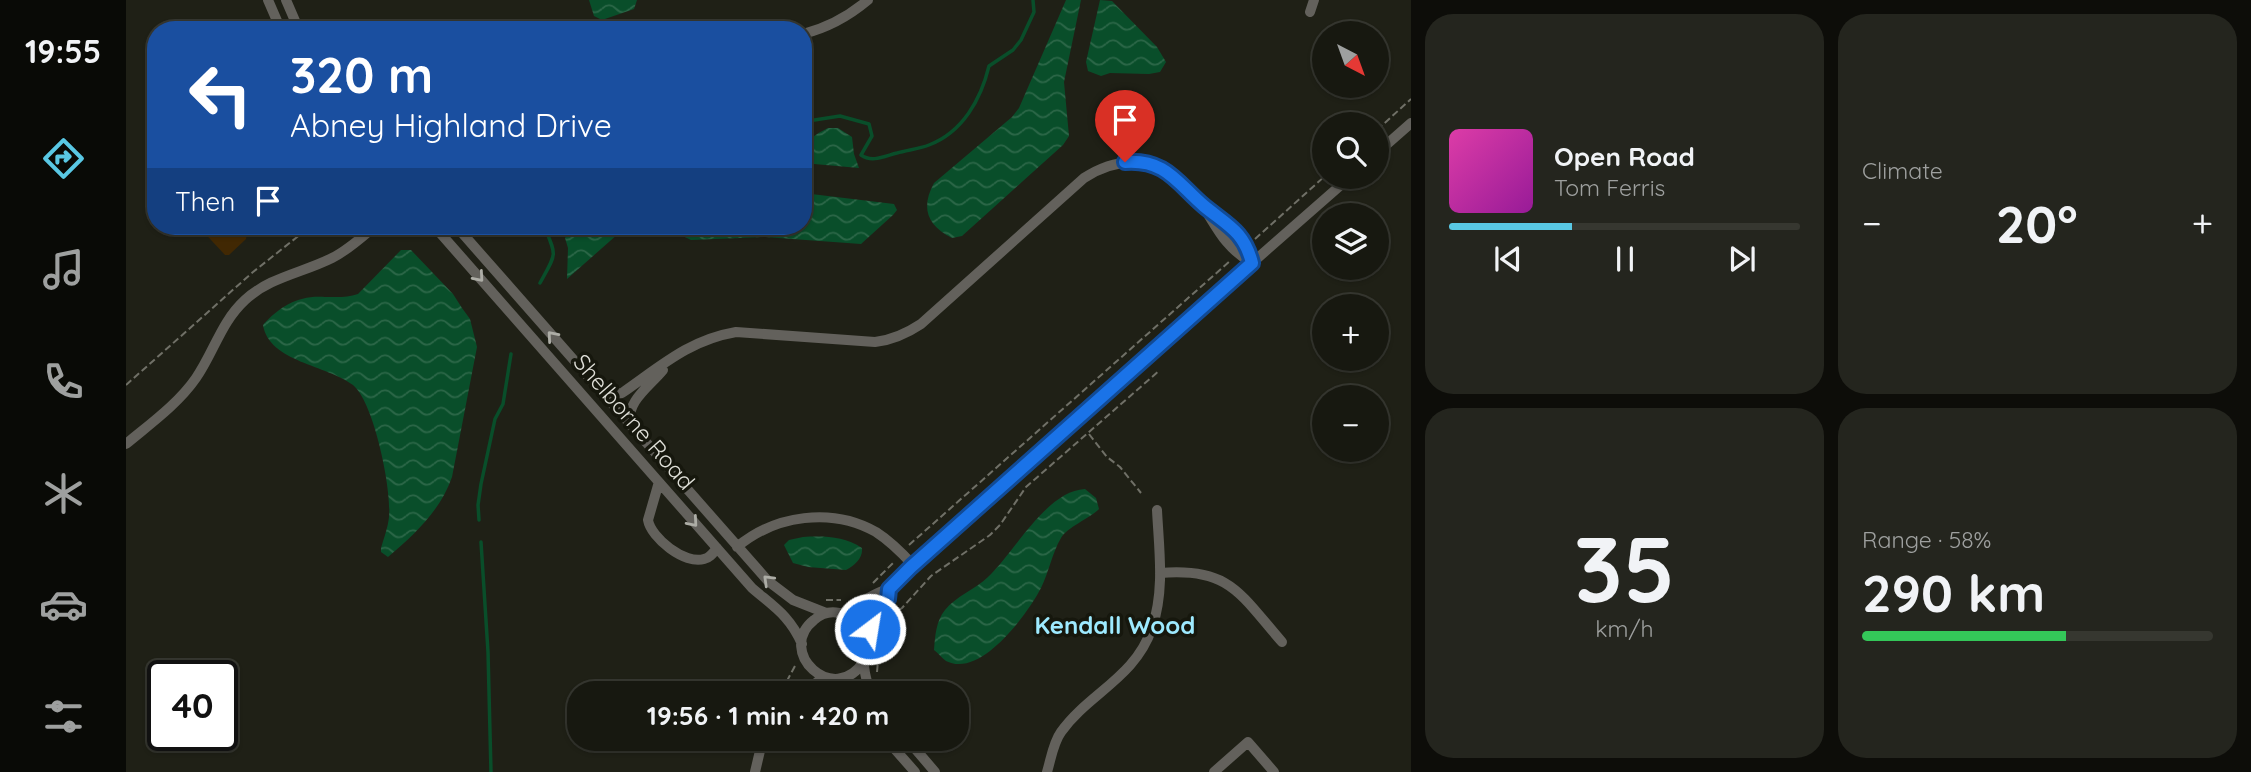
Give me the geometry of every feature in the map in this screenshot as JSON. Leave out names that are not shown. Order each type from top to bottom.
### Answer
[{"type":"street","points":[[268,0],[278,21]]},
{"type":"street","points":[[286,0],[295,21]]},
{"type":"street","points":[[812,30],[832,24],[868,0]]},
{"type":"street","points":[[1310,12],[1314,0]]},
{"type":"street","points":[[1389,142],[1411,123]]},
{"type":"street","points":[[602,392],[610,395],[622,393],[699,341],[736,332],[875,342],[888,341],[908,333],[1084,178],[1104,167],[1135,161],[1153,166],[1182,183],[1202,205],[1214,228],[1237,255],[1252,263]]},
{"type":"street","points":[[830,681],[811,669],[806,662],[802,644],[810,623],[827,613],[842,613],[880,591],[889,589],[1336,189]]},
{"type":"street","points":[[126,444],[178,399],[194,381],[221,330],[242,303],[279,278],[343,252],[364,235]]},
{"type":"street","name":"Shelborne Road","points":[[442,235],[752,587],[788,618],[802,644]]},
{"type":"street","name":"Shelborne Road","points":[[464,235],[737,547],[777,589],[793,600],[827,613]]},
{"type":"street","points":[[630,425],[629,415],[635,400],[674,357]]},
{"type":"street","points":[[659,482],[648,520],[656,537],[674,551],[697,560],[705,559],[717,548]]},
{"type":"street","points":[[1047,772],[1062,730],[1127,670],[1145,643],[1158,605],[1160,573],[1157,510]]},
{"type":"street","points":[[737,547],[757,531],[777,523],[825,518],[849,522],[875,532],[913,565]]},
{"type":"street","points":[[1160,573],[1201,572],[1219,579],[1241,595],[1282,642]]},
{"type":"street","points":[[867,638],[872,623],[888,599],[889,589]]},
{"type":"street","points":[[821,681],[851,675],[864,661],[869,646],[860,623],[842,613]]},
{"type":"street","points":[[864,661],[868,681]]},
{"type":"street","points":[[799,681],[806,662]]},
{"type":"street","points":[[1214,772],[1248,742],[1270,771]]},
{"type":"street","points":[[755,772],[760,751]]},
{"type":"street","points":[[896,751],[915,772]]},
{"type":"street","points":[[917,751],[935,772]]},
{"type":"path","points":[[1389,119],[1411,99]]},
{"type":"path","points":[[1257,237],[1312,188]]},
{"type":"path","points":[[126,385],[253,272],[300,235]]},
{"type":"path","points":[[870,585],[911,542],[1226,264]]},
{"type":"path","points":[[889,617],[902,608],[931,576],[990,535],[1026,487],[1160,370]]},
{"type":"path","points":[[1088,433],[1141,493]]},
{"type":"path","points":[[821,600],[843,600]]},
{"type":"path","points":[[876,674],[879,647]]},
{"type":"shaded area","points":[[206,235],[247,235],[229,255],[225,255]]},
{"type":"water","points":[[589,0],[637,0],[634,9],[602,20],[594,16]]},
{"type":"water","points":[[1066,0],[1081,0],[1064,82],[1069,136],[1063,145],[962,236],[952,238],[936,227],[928,215],[928,200],[934,183],[1012,117],[1019,108]]},
{"type":"water","points":[[1100,0],[1112,1],[1157,47],[1166,62],[1160,72],[1110,73],[1101,76],[1088,71],[1086,62]]},
{"type":"water","points":[[828,128],[838,128],[852,137],[859,168],[812,164],[812,138]]},
{"type":"water","points":[[812,194],[894,204],[897,210],[861,244],[765,237],[691,240],[685,237],[812,235]]},
{"type":"water","points":[[567,235],[617,235],[567,279],[568,248]]},
{"type":"water","points":[[401,250],[411,250],[453,294],[470,319],[477,347],[452,477],[447,489],[426,521],[388,557],[381,552],[381,548],[389,517],[388,487],[380,447],[361,394],[342,378],[287,355],[268,337],[263,325],[283,307],[298,300],[358,294]]},
{"type":"water","points":[[1085,489],[1096,498],[1099,509],[1061,538],[1041,588],[1014,627],[1002,641],[974,661],[960,664],[944,660],[934,650],[938,624],[945,610],[988,577],[1044,511],[1071,492]]},
{"type":"water","points":[[803,537],[848,541],[862,548],[860,558],[846,570],[793,563],[784,545],[789,540]]},
{"type":"waterway","points":[[812,120],[840,116],[869,124],[872,136],[861,155],[870,158],[921,148],[941,139],[952,132],[969,113],[989,66],[1013,50],[1021,40],[1034,12],[1033,0]]},
{"type":"waterway","points":[[540,283],[553,254],[548,235]]},
{"type":"waterway","points":[[479,520],[481,484],[495,419],[503,404],[511,354]]},
{"type":"waterway","points":[[481,542],[488,652],[491,772]]},
{"type":"district","name":"Kendall Wood","points":[[1115,626]]},
{"type":"route","points":[[870,629],[888,599],[889,589],[911,567],[1252,263],[1248,246],[1224,220],[1202,205],[1182,183],[1163,169],[1135,161],[1125,162]]}]
